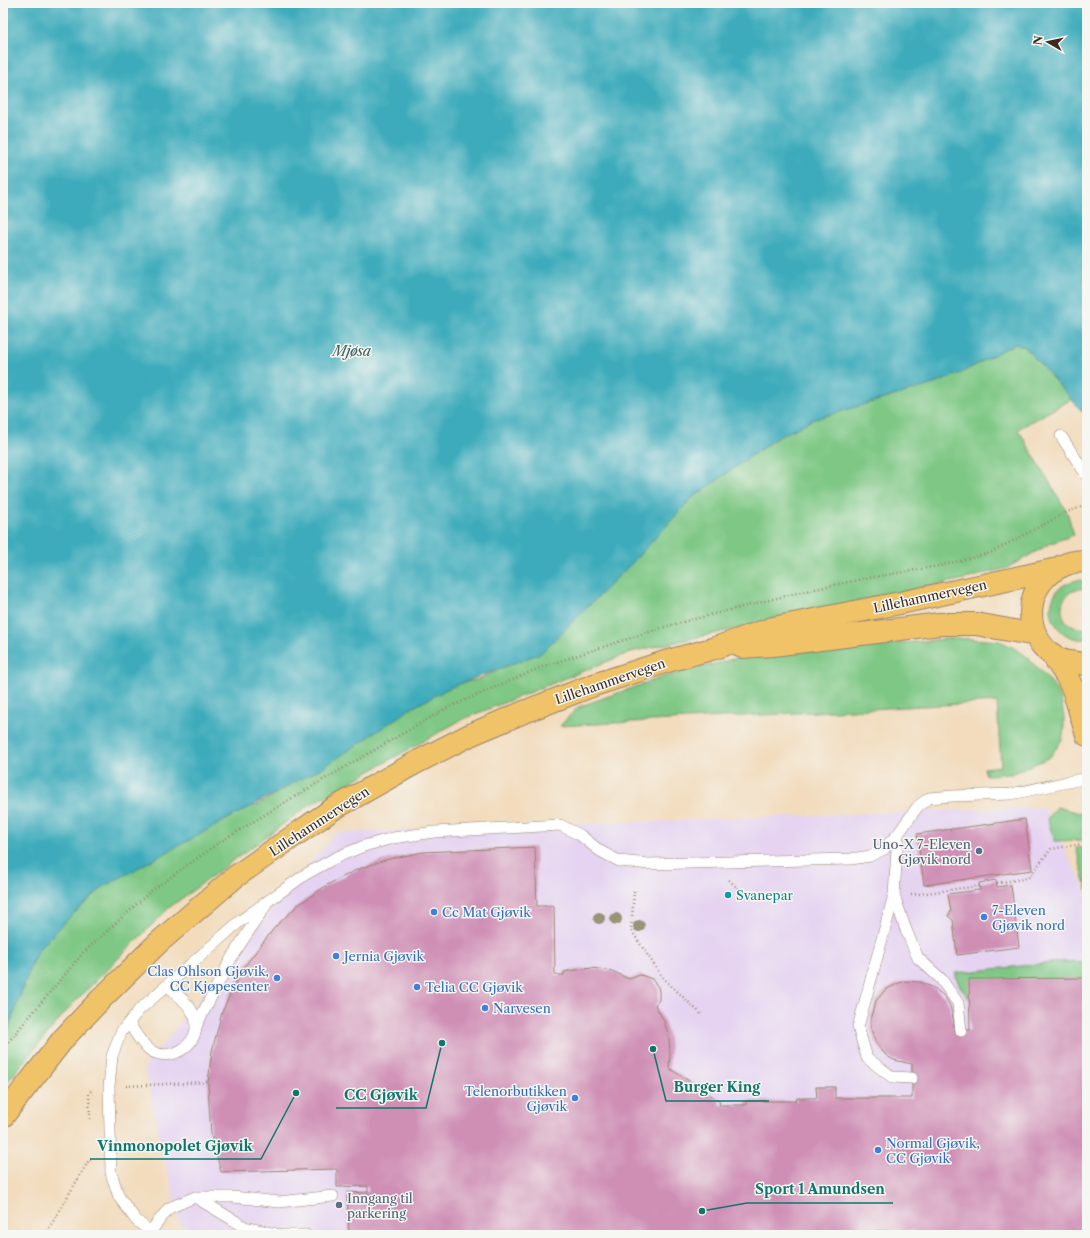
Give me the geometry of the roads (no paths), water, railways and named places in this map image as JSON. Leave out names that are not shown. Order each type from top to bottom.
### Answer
[{"type":"main road","name":"Lillehammervegen","points":[[3,1116],[64,1038],[130,970],[159,942],[235,877],[333,809],[417,762],[470,735],[594,685],[668,661],[715,648],[773,628],[900,603],[1053,570],[1068,563],[1087,562]]},
{"type":"main road","points":[[1053,570],[1042,580],[1035,592],[1031,606],[1031,621],[1036,635],[1045,648],[1058,658],[1073,663],[1087,664]]},
{"type":"main road","name":"Lillehammervegen","points":[[715,648],[773,645],[940,624],[976,624],[1036,635]]},
{"type":"main road","points":[[1052,654],[1070,683],[1087,735]]},
{"type":"lane","points":[[1060,436],[1087,476]]},
{"type":"lane","points":[[333,1196],[279,1202],[232,1197],[195,1197],[169,1208],[152,1233],[136,1220],[119,1197],[111,1173],[109,1087],[112,1056],[122,1032],[139,1010],[240,921],[306,874],[337,857],[393,838],[434,832],[560,825],[580,835],[600,851],[619,861],[649,864],[851,859],[870,856],[884,849],[898,834],[918,806],[929,798],[1011,794],[1087,778]]},
{"type":"lane","points":[[898,834],[894,895],[858,1027],[868,1058],[892,1077],[912,1078]]},
{"type":"lane","points":[[894,895],[906,930],[918,958],[941,980],[958,1003],[961,1031]]},
{"type":"lane","points":[[129,1023],[142,1043],[150,1050],[160,1054],[170,1054],[180,1051],[188,1045],[196,1026],[233,955],[270,900]]},
{"type":"lane","points":[[167,985],[189,1007],[194,1016],[196,1026]]},
{"type":"lane","points":[[195,1197],[245,1227],[281,1235],[306,1235]]},
{"type":"water","name":"Mjøsa","points":[[3,3],[1087,3],[1087,418],[1025,347],[1015,344],[961,373],[934,384],[812,420],[775,439],[691,499],[632,563],[541,653],[449,688],[410,709],[327,765],[103,887],[70,917],[39,949],[33,960],[7,1033],[3,1039]]},
{"type":"place","name":"Uno-X 7-Eleven Gjøvik nord","points":[[979,851]]},
{"type":"place","name":"Svanepar","points":[[728,895]]},
{"type":"place","name":"Cc Mat Gjøvik","points":[[434,912]]},
{"type":"place","name":"7-Eleven Gjøvik nord","points":[[984,917]]},
{"type":"place","name":"Jernia Gjøvik","points":[[336,956]]},
{"type":"place","name":"Clas Ohlson Gjøvik, CC Kjøpesenter","points":[[277,978]]},
{"type":"place","name":"Telia CC Gjøvik","points":[[417,987]]},
{"type":"place","name":"Narvesen","points":[[485,1008]]},
{"type":"place","name":"CC Gjøvik","points":[[442,1043]]},
{"type":"place","name":"Burger King","points":[[653,1049]]},
{"type":"place","name":"Vinmonopolet Gjøvik","points":[[296,1093]]},
{"type":"place","name":"Telenorbutikken Gjøvik","points":[[575,1098]]},
{"type":"place","name":"Normal Gjøvik, CC Gjøvik","points":[[878,1150]]},
{"type":"place","name":"Inngang til parkering","points":[[339,1205]]},
{"type":"place","name":"Sport 1 Amundsen","points":[[702,1211]]}]
